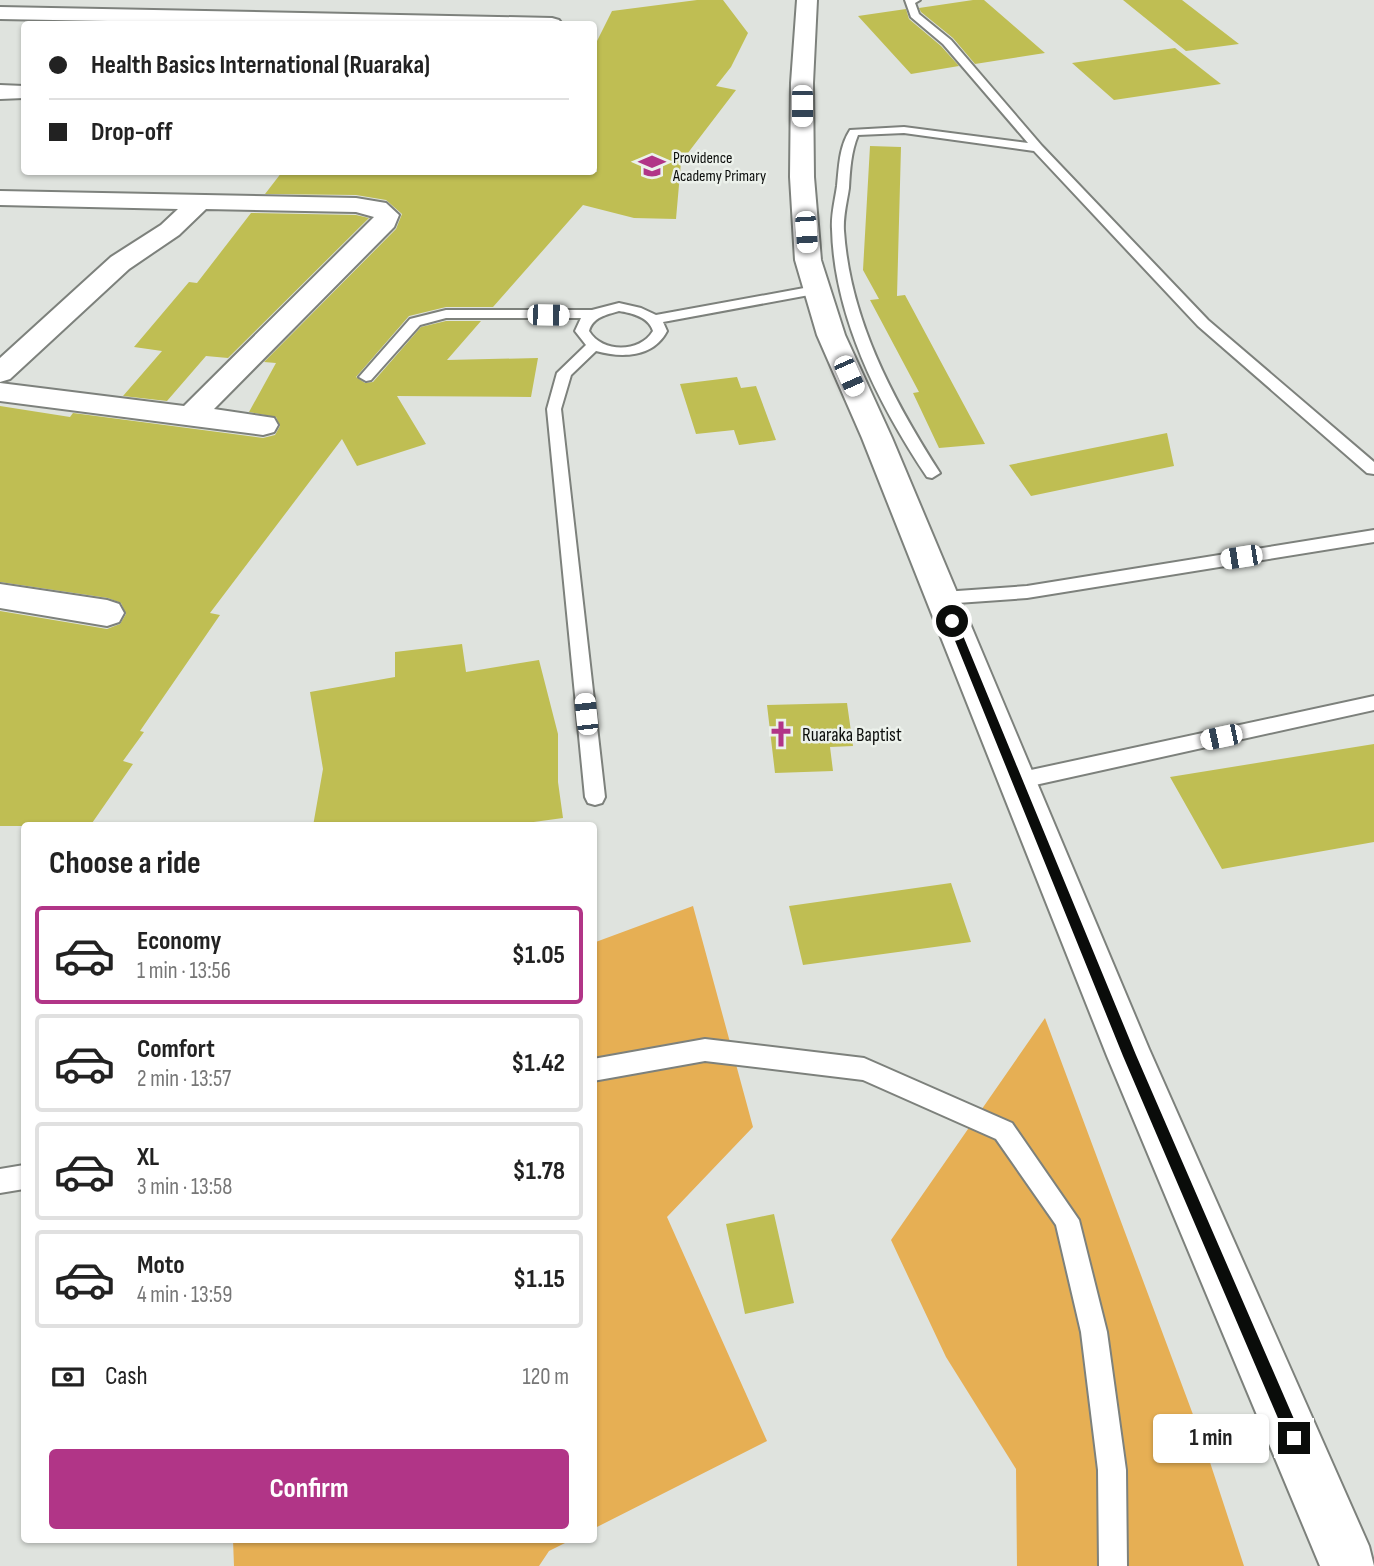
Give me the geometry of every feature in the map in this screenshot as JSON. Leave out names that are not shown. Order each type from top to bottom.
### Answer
[{"type":"street","points":[[807,0],[802,83],[802,177],[808,260],[815,290],[831,335],[877,438],[1130,1056],[1349,1566]]},
{"type":"street","points":[[0,34],[16,9],[372,21]]},
{"type":"street","points":[[0,92],[21,92]]},
{"type":"street","points":[[0,198],[374,206],[387,215],[385,222],[193,414]]},
{"type":"street","points":[[0,373],[120,263],[170,230],[200,202]]},
{"type":"street","points":[[0,392],[193,414],[263,425]]},
{"type":"street","points":[[0,596],[107,613]]},
{"type":"lane","points":[[915,0],[909,1],[915,15],[947,42],[1038,148],[1203,323],[1372,469]]},
{"type":"lane","points":[[932,473],[911,444],[864,341],[844,282],[838,229],[846,145],[854,132],[904,130],[1038,148]]},
{"type":"lane","points":[[656,320],[815,290]]},
{"type":"lane","points":[[627,307],[647,312],[656,320],[659,328],[656,337],[649,344],[621,352],[593,346],[584,339],[582,330],[584,321],[592,314],[605,309],[627,307]]},
{"type":"lane","points":[[366,377],[415,322],[431,316],[592,314]]},
{"type":"lane","points":[[593,346],[564,373],[554,409],[594,797]]},
{"type":"lane","points":[[943,598],[1027,592],[1374,536]]},
{"type":"lane","points":[[1017,781],[1374,704]]},
{"type":"lane","points":[[597,1069],[705,1051],[864,1069],[1004,1131],[1067,1220],[1094,1332],[1112,1470],[1112,1566]]},
{"type":"lane","points":[[0,1181],[21,1178]]},
{"type":"shaded area","points":[[693,906],[753,1127],[667,1217],[767,1441],[597,1527],[597,942]]},
{"type":"shaded area","points":[[1045,1018],[1204,1444],[1244,1566],[1017,1566],[1016,1469],[946,1357],[891,1240]]},
{"type":"shaded area","points":[[233,1543],[565,1543],[549,1551],[539,1566],[234,1566]]},
{"type":"building","points":[[697,0],[723,0],[748,33],[731,67],[716,86],[736,90],[681,162],[676,219],[634,218],[583,205],[493,307],[446,307],[409,316],[356,377],[365,383],[373,382],[421,327],[446,321],[481,321],[447,360],[538,358],[531,397],[397,396],[426,444],[357,466],[342,439],[210,613],[220,615],[140,731],[144,732],[123,761],[133,764],[93,822],[21,822],[21,826],[0,826],[0,611],[107,629],[120,624],[126,614],[121,603],[108,598],[0,582],[0,406],[70,417],[73,413],[263,438],[275,435],[280,426],[276,417],[249,412],[276,363],[264,362],[396,229],[402,214],[386,200],[356,195],[265,194],[280,175],[597,175],[597,41],[612,11]]},
{"type":"building","points":[[984,0],[1045,53],[975,64],[953,38],[919,8]]},
{"type":"building","points":[[1123,0],[1182,0],[1239,44],[1186,51]]},
{"type":"building","points":[[906,9],[909,19],[941,46],[959,66],[911,74],[858,16]]},
{"type":"building","points":[[1175,48],[1221,84],[1114,100],[1072,63]]},
{"type":"building","points":[[870,146],[901,147],[897,296],[905,295],[985,444],[939,448],[913,393],[919,392],[870,300],[879,299],[863,270]]},
{"type":"building","points":[[251,213],[356,215],[369,218],[228,358],[206,356],[167,401],[123,396],[162,351],[134,347],[189,282],[197,283]]},
{"type":"building","points":[[737,377],[741,388],[756,386],[776,440],[739,445],[734,430],[696,434],[680,384]]},
{"type":"building","points":[[1167,433],[1174,466],[1031,496],[1009,465]]},
{"type":"building","points":[[462,644],[466,672],[539,660],[558,734],[558,782],[563,818],[534,822],[314,822],[323,769],[310,692],[395,677],[395,652]]},
{"type":"building","points":[[847,703],[853,746],[830,747],[833,771],[775,773],[767,705]]},
{"type":"building","points":[[1374,744],[1374,842],[1222,869],[1170,777]]},
{"type":"building","points":[[951,883],[971,942],[803,965],[789,906]]},
{"type":"building","points":[[774,1214],[794,1303],[745,1314],[726,1224]]},
{"type":"place","name":"Providence Academy Primary","points":[[652,166]]},
{"type":"place","name":"Ruaraka Baptist","points":[[781,734]]},
{"type":"route","points":[[952,621],[1130,1056],[1294,1438]]}]
